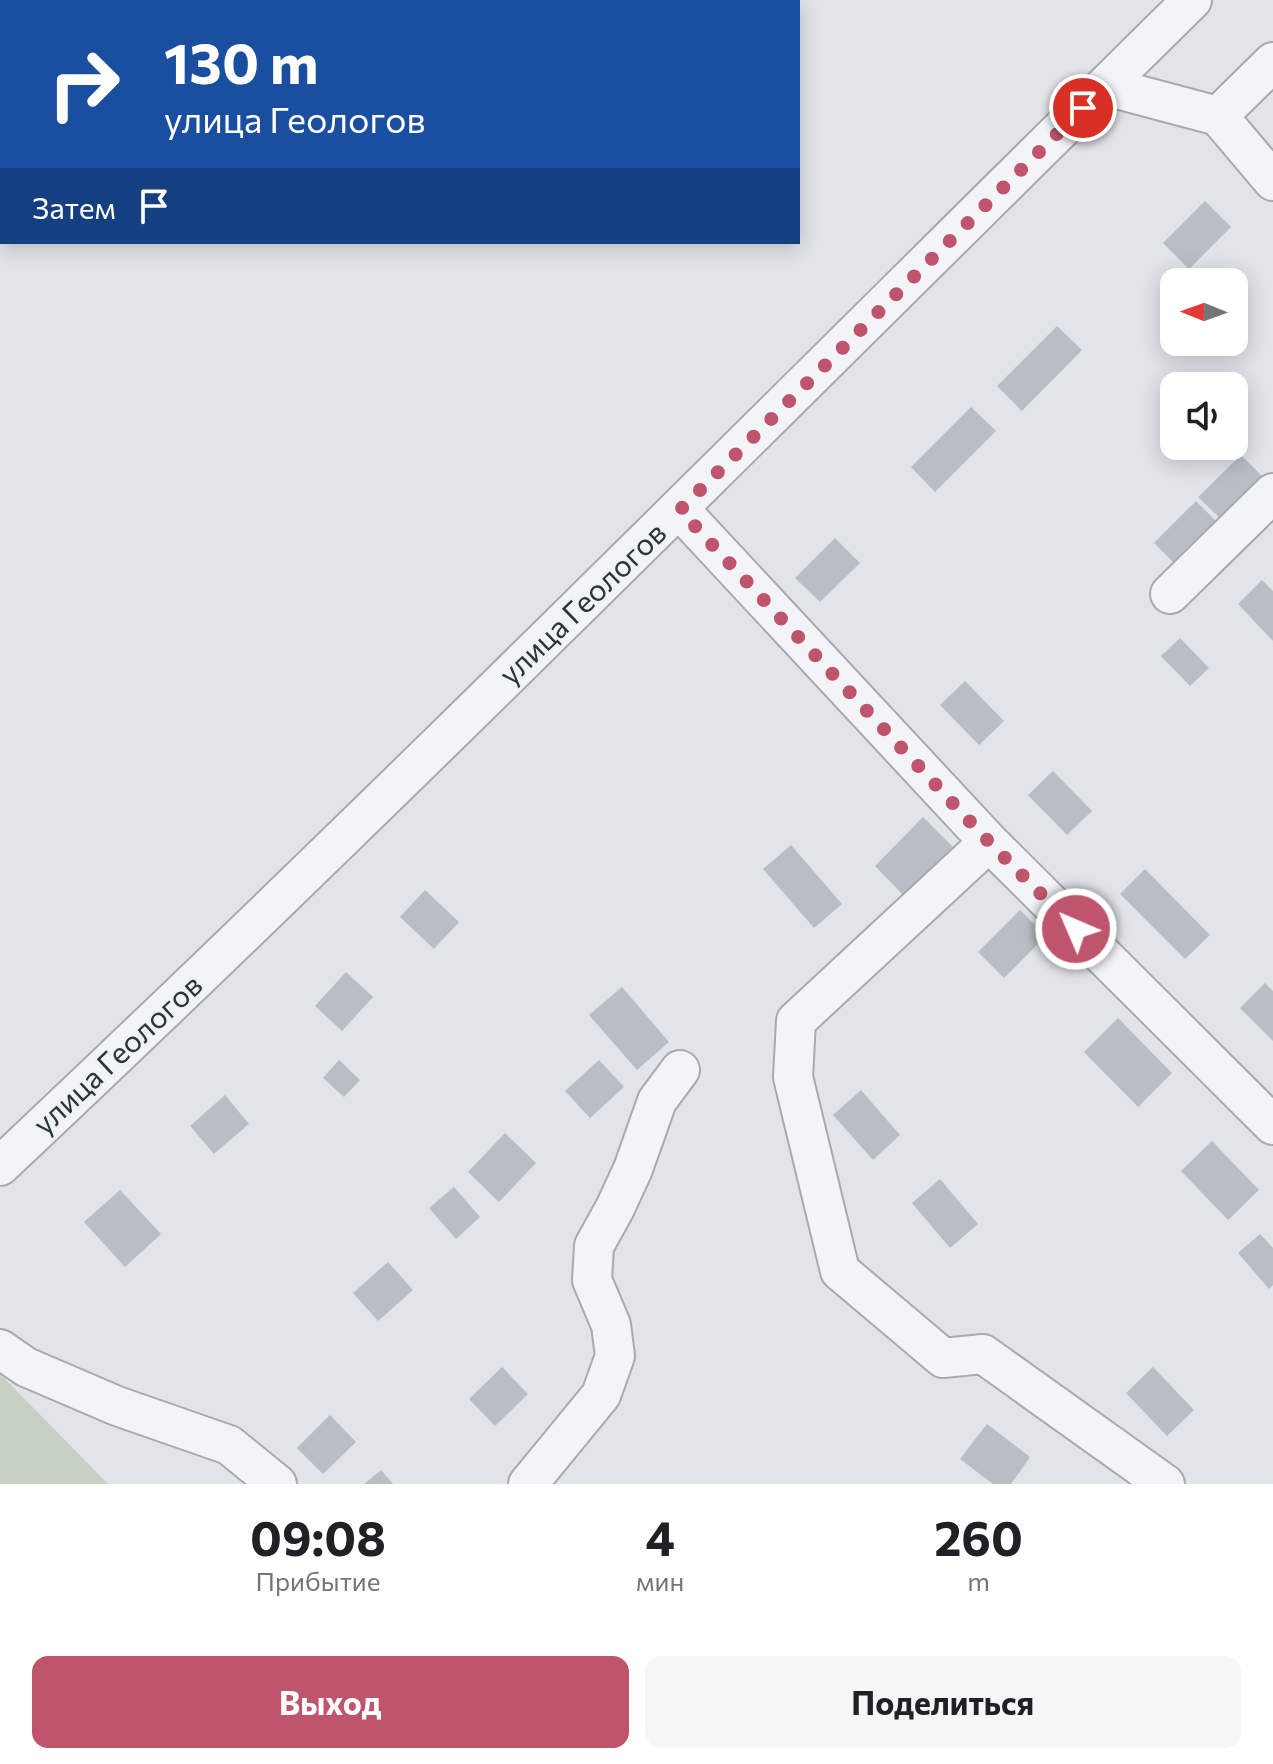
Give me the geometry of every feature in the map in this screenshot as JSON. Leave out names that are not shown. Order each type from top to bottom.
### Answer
[{"type":"street","name":"улица Геологов","points":[[0,1166],[212,967],[680,510],[1192,0]]},
{"type":"street","points":[[1218,116],[1273,62]]},
{"type":"street","points":[[1105,86],[1218,116],[1273,181]]},
{"type":"street","points":[[1170,594],[1273,493]]},
{"type":"street","points":[[680,510],[989,842],[1273,1125]]},
{"type":"street","points":[[989,842],[796,1021],[793,1077],[840,1271],[943,1358],[983,1354],[1165,1484]]},
{"type":"street","points":[[528,1484],[601,1395],[615,1356],[611,1325],[592,1280],[594,1246],[633,1169],[657,1101],[680,1070]]},
{"type":"street","points":[[0,1349],[26,1367],[117,1406],[229,1445],[277,1484]]},
{"type":"green space","points":[[0,1374],[108,1484],[0,1484]]},
{"type":"building","points":[[1205,201],[1231,227],[1190,268],[1163,243]]},
{"type":"building","points":[[1057,326],[1082,350],[1022,411],[997,386]]},
{"type":"building","points":[[971,407],[996,431],[935,492],[911,467]]},
{"type":"building","points":[[1236,460],[1246,460],[1267,481],[1225,523],[1198,497]]},
{"type":"building","points":[[1196,501],[1222,527],[1180,569],[1154,543]]},
{"type":"building","points":[[835,538],[860,563],[820,602],[795,578]]},
{"type":"building","points":[[1262,580],[1273,591],[1273,641],[1238,604]]},
{"type":"building","points":[[1180,638],[1209,668],[1190,686],[1161,656]]},
{"type":"building","points":[[965,681],[1004,721],[979,745],[940,705]]},
{"type":"building","points":[[1053,771],[1092,811],[1067,835],[1028,795]]},
{"type":"building","points":[[923,817],[954,848],[905,897],[875,866]]},
{"type":"building","points":[[791,845],[842,904],[814,928],[763,869]]},
{"type":"building","points":[[1145,869],[1210,935],[1185,959],[1120,894]]},
{"type":"building","points":[[425,890],[459,922],[434,949],[400,917]]},
{"type":"building","points":[[1020,910],[1046,936],[1004,978],[978,952]]},
{"type":"building","points":[[346,972],[373,997],[342,1031],[315,1006]]},
{"type":"building","points":[[1265,983],[1273,991],[1273,1041],[1240,1008]]},
{"type":"building","points":[[622,987],[669,1042],[637,1070],[589,1015]]},
{"type":"building","points":[[1118,1018],[1172,1073],[1138,1107],[1084,1052]]},
{"type":"building","points":[[339,1060],[360,1080],[344,1097],[323,1078]]},
{"type":"building","points":[[599,1060],[624,1087],[590,1118],[565,1091]]},
{"type":"building","points":[[861,1090],[900,1135],[873,1160],[833,1115]]},
{"type":"building","points":[[225,1095],[249,1124],[214,1154],[190,1126]]},
{"type":"building","points":[[505,1133],[536,1163],[499,1202],[468,1172]]},
{"type":"building","points":[[1212,1141],[1259,1190],[1228,1220],[1181,1171]]},
{"type":"building","points":[[940,1179],[978,1224],[950,1248],[912,1203]]},
{"type":"building","points":[[454,1187],[480,1217],[456,1239],[429,1208]]},
{"type":"building","points":[[120,1190],[161,1234],[125,1267],[84,1222]]},
{"type":"building","points":[[1260,1234],[1273,1248],[1273,1285],[1269,1289],[1238,1253]]},
{"type":"building","points":[[388,1262],[413,1290],[378,1321],[353,1293]]},
{"type":"building","points":[[502,1367],[528,1394],[495,1426],[469,1399]]},
{"type":"building","points":[[1153,1367],[1194,1410],[1167,1436],[1126,1393]]},
{"type":"building","points":[[330,1415],[356,1442],[323,1474],[297,1448]]},
{"type":"building","points":[[987,1424],[1030,1457],[1011,1484],[993,1484],[960,1459]]},
{"type":"building","points":[[381,1470],[393,1484],[364,1484]]},
{"type":"route","points":[[1076,929],[989,842],[680,510],[1083,108]]}]
